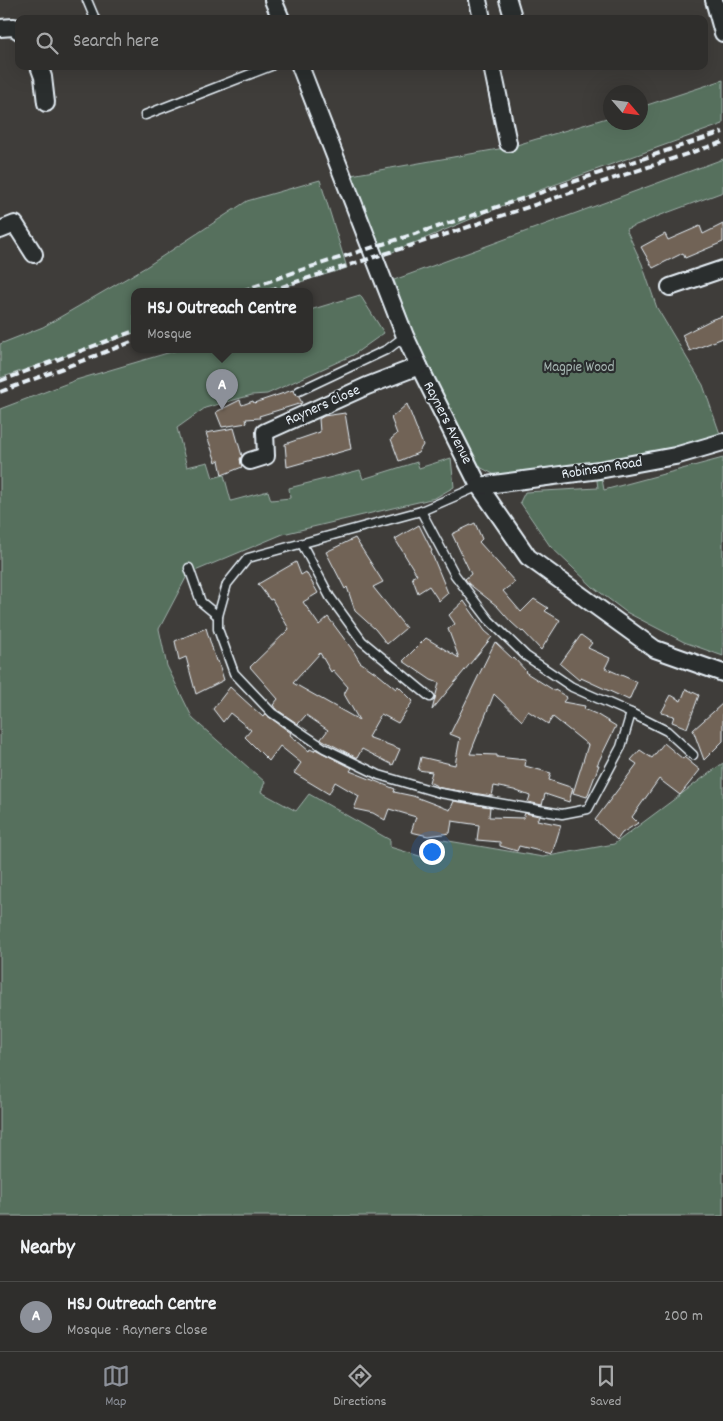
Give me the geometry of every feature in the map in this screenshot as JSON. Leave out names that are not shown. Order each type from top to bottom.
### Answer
[{"type":"street","points":[[272,0],[278,15]]},
{"type":"street","points":[[478,0],[481,15]]},
{"type":"street","points":[[508,0],[512,15]]},
{"type":"street","points":[[714,0],[723,33]]},
{"type":"street","points":[[0,28],[15,28]]},
{"type":"street","points":[[40,70],[46,103]]},
{"type":"street","name":"Rayners Avenue","points":[[302,70],[405,336],[479,486],[528,556],[655,649],[723,673]]},
{"type":"street","points":[[493,70],[508,143]]},
{"type":"street","points":[[0,230],[15,224],[34,254]]},
{"type":"street","points":[[670,287],[723,269]]},
{"type":"street","name":"Rayners Close","points":[[250,461],[266,456],[265,432],[367,386],[419,366]]},
{"type":"street","name":"Robinson Road","points":[[479,486],[599,470],[675,456],[723,442]]},
{"type":"lane","points":[[87,0],[93,15]]},
{"type":"lane","points":[[145,114],[260,70]]},
{"type":"lane","points":[[299,392],[388,349],[405,336]]},
{"type":"lane","points":[[479,486],[421,511],[248,558],[227,584],[218,616],[218,629],[234,672],[272,713],[324,748],[379,775],[440,793],[562,814],[588,809],[621,747],[632,713]]},
{"type":"lane","points":[[421,511],[455,575],[489,620],[526,656],[572,686],[632,713],[666,731],[693,755]]},
{"type":"lane","points":[[302,544],[330,597],[362,641],[430,697]]},
{"type":"lane","points":[[189,568],[201,602],[218,616]]},
{"type":"green space","points":[[723,80],[723,124],[540,190],[376,259],[351,175],[510,147],[603,119],[603,130],[648,130],[648,105]]},
{"type":"green space","name":"Magpie Wood","points":[[723,159],[723,192],[626,229],[642,264],[657,308],[703,385],[720,434],[600,468],[604,490],[723,458],[723,656],[684,642],[626,612],[593,587],[550,546],[520,502],[525,492],[598,488],[595,466],[495,475],[476,465],[418,346],[394,280]]},
{"type":"green space","points":[[320,180],[347,268],[280,288],[131,288],[131,334],[0,378],[0,344],[43,327],[146,267],[247,201]]},
{"type":"green space","points":[[360,295],[384,333],[353,355],[267,394],[252,395],[205,408],[177,428],[187,467],[208,462],[213,478],[224,475],[231,501],[268,491],[271,500],[290,498],[289,488],[360,470],[363,479],[417,462],[419,468],[451,458],[454,487],[435,498],[283,534],[188,574],[159,629],[167,666],[193,719],[265,782],[261,792],[296,811],[309,794],[390,840],[390,847],[426,858],[437,839],[543,857],[614,844],[723,763],[723,1216],[0,1216],[0,409],[76,380],[167,353],[313,353],[313,309]]},
{"type":"building","points":[[723,224],[723,242],[685,258],[683,253],[653,268],[641,247],[665,234],[668,240],[700,226],[703,234]]},
{"type":"building","points":[[723,316],[723,338],[690,351],[682,335]]},
{"type":"building","points":[[293,390],[302,403],[259,416],[260,418],[246,419],[247,423],[222,427],[216,412],[240,400],[242,405],[253,401],[254,403]]},
{"type":"building","points":[[407,404],[423,445],[418,453],[399,461],[391,439],[397,434],[391,418]]},
{"type":"building","points":[[345,413],[351,449],[287,467],[285,444],[320,432],[319,419],[324,416]]},
{"type":"building","points":[[234,428],[242,456],[240,459],[242,467],[222,475],[219,460],[216,462],[206,433]]},
{"type":"building","points":[[475,523],[482,539],[479,542],[515,582],[503,591],[521,612],[534,599],[548,608],[545,611],[560,620],[541,650],[497,606],[465,579],[471,574],[452,534]]},
{"type":"building","points":[[419,525],[432,551],[448,593],[439,601],[429,586],[418,593],[412,577],[417,575],[395,539]]},
{"type":"building","points":[[355,538],[383,582],[373,587],[406,628],[387,644],[375,629],[355,611],[347,587],[345,589],[326,552]]},
{"type":"building","points":[[296,562],[301,575],[306,572],[318,593],[303,602],[319,625],[328,617],[360,662],[396,689],[398,686],[413,701],[398,723],[381,714],[368,737],[400,749],[393,765],[362,749],[357,758],[321,739],[328,730],[306,715],[298,724],[273,705],[278,699],[250,667],[289,629],[272,599],[270,600],[258,584]],"holes":[[[320,653],[331,672],[333,670],[348,687],[344,694],[359,720],[293,683]]]},
{"type":"building","points":[[464,601],[485,631],[492,637],[432,710],[439,683],[431,680],[403,661],[426,638],[459,658],[448,629],[455,624],[449,615]]},
{"type":"building","points":[[206,628],[224,680],[196,694],[186,657],[179,660],[175,641]]},
{"type":"building","points":[[581,635],[592,643],[588,648],[610,658],[605,668],[637,682],[629,700],[581,678],[579,680],[560,664]]},
{"type":"building","points":[[495,642],[514,658],[525,672],[567,697],[563,702],[585,706],[584,709],[616,726],[597,765],[599,765],[587,797],[573,793],[588,745],[553,717],[548,724],[528,711],[522,721],[494,694],[470,754],[497,755],[497,757],[526,760],[525,766],[551,773],[549,780],[573,788],[569,802],[545,794],[542,805],[528,802],[530,796],[494,786],[492,796],[441,788],[429,782],[432,772],[418,770],[421,757],[455,765],[460,738],[450,734]]},
{"type":"building","points":[[230,687],[263,717],[265,714],[291,733],[290,735],[309,751],[310,749],[314,751],[315,749],[352,768],[350,771],[395,789],[394,792],[413,796],[450,810],[454,801],[490,807],[489,817],[523,818],[525,813],[539,816],[537,820],[561,825],[552,854],[519,846],[517,851],[500,846],[500,842],[477,840],[479,825],[452,821],[450,833],[428,836],[411,832],[416,817],[389,809],[385,820],[373,813],[354,809],[359,796],[335,782],[329,794],[294,773],[301,763],[280,746],[269,761],[245,737],[251,730],[230,713],[223,722],[213,709]]},
{"type":"building","points":[[686,689],[699,695],[687,728],[672,722],[674,716],[661,713],[671,695],[681,701]]},
{"type":"building","points":[[723,703],[723,741],[704,760],[693,730]]},
{"type":"building","points":[[664,743],[700,770],[680,795],[659,779],[632,817],[638,823],[622,833],[617,840],[595,820],[637,764],[631,760],[640,750],[652,758]]},
{"type":"railway","points":[[250,288],[723,132]]},
{"type":"railway","points":[[279,288],[723,142]]},
{"type":"railway","points":[[0,381],[131,332]]},
{"type":"railway","points":[[0,392],[131,342]]},
{"type":"place","name":"HSJ Outreach Centre","points":[[222,410]]}]
